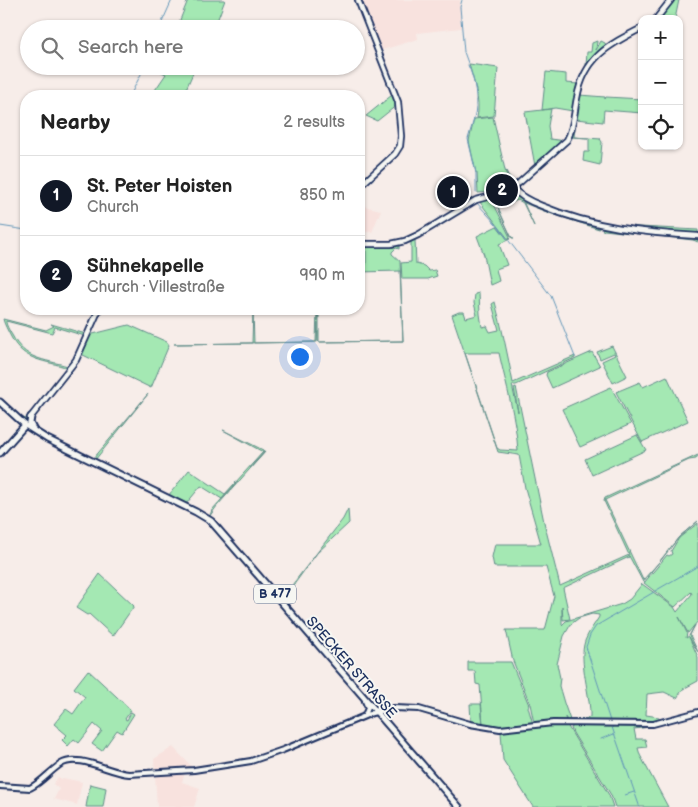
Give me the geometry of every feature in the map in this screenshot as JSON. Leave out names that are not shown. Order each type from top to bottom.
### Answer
[{"type":"main road","points":[[358,0],[398,102],[401,134],[395,154],[365,182]]},
{"type":"main road","points":[[659,15],[671,0]]},
{"type":"main road","points":[[365,244],[391,244],[405,241],[476,200],[513,188],[567,140],[571,130],[580,86],[586,71],[594,60],[610,45],[638,30]]},
{"type":"main road","points":[[513,188],[518,194]]},
{"type":"main road","points":[[505,192],[518,194],[550,209],[591,223],[634,230],[698,236]]},
{"type":"main road","points":[[0,453],[31,418],[76,360],[96,315]]},
{"type":"main road","name":"SPECKER STRASSE","points":[[0,402],[12,415],[52,442],[208,519],[224,535],[459,807]]},
{"type":"main road","points":[[12,415],[19,424],[19,432]]},
{"type":"main road","points":[[31,418],[30,425],[34,431]]},
{"type":"street","points":[[356,689],[368,706],[368,711],[364,716]]},
{"type":"street","points":[[0,786],[22,789],[32,788],[59,765],[66,762],[81,762],[127,774],[183,771],[225,766],[272,754],[364,716],[390,708],[406,707],[421,709],[488,728],[514,728],[551,723],[653,724],[698,712]]},
{"type":"street","points":[[389,727],[384,716],[390,708]]},
{"type":"shaded area","points":[[360,0],[460,0],[461,28],[417,33],[418,39],[379,51]]},
{"type":"shaded area","points":[[365,206],[381,210],[372,232],[365,232]]},
{"type":"shaded area","points":[[173,747],[193,768],[185,772],[182,782],[200,788],[194,807],[157,807],[154,759]]},
{"type":"shaded area","points":[[58,777],[82,782],[77,805],[54,799],[59,789],[53,784]]},
{"type":"green space","points":[[188,0],[225,0],[217,20],[180,20]]},
{"type":"green space","points":[[673,0],[679,0],[676,15],[662,15]]},
{"type":"green space","points":[[597,41],[596,50],[601,41],[606,46],[586,65],[587,52],[591,52],[592,43]]},
{"type":"green space","points":[[469,64],[498,68],[494,116],[477,118],[477,97]]},
{"type":"green space","points":[[546,72],[566,74],[566,83],[578,84],[581,79],[573,111],[555,108],[542,110]]},
{"type":"green space","points":[[165,75],[192,75],[186,90],[155,90]]},
{"type":"green space","points":[[392,95],[397,105],[377,121],[366,116]]},
{"type":"green space","points":[[579,95],[605,97],[605,99],[606,97],[638,99],[638,113],[604,110],[603,122],[576,119],[574,137],[583,138],[571,137]]},
{"type":"green space","points":[[551,109],[548,126],[550,139],[565,141],[515,184],[513,185],[512,183],[514,184],[535,166],[525,112]]},
{"type":"green space","points":[[493,117],[510,187],[499,191],[478,193],[477,173],[469,141],[474,119]]},
{"type":"green space","points":[[589,138],[601,139],[600,165],[583,161],[584,152],[589,152]]},
{"type":"green space","points":[[510,193],[597,225],[599,229],[549,213],[524,203],[525,201],[522,199],[534,226],[523,203],[518,200],[498,207],[507,227],[499,211],[495,197]]},
{"type":"green space","points":[[491,198],[510,237],[509,240],[479,201]]},
{"type":"green space","points":[[597,219],[599,222],[621,226],[698,230],[698,235],[652,231],[598,223]]},
{"type":"green space","points":[[497,226],[508,240],[499,244],[507,265],[496,269],[499,281],[490,285],[484,255],[477,236]]},
{"type":"green space","points":[[602,227],[698,237],[698,242],[603,231]]},
{"type":"green space","points":[[415,240],[416,264],[424,266],[429,271],[435,270],[437,276],[428,279],[402,279],[401,263],[411,262],[411,241]]},
{"type":"green space","points":[[399,244],[399,249],[396,248],[392,254],[400,261],[403,341],[400,271],[365,272],[365,246]]},
{"type":"green space","points":[[479,293],[482,327],[487,326],[490,332],[499,330],[492,304],[495,302],[513,383],[575,356],[575,358],[516,385],[512,385],[518,412],[514,388],[516,387],[544,522],[560,586],[629,555],[604,501],[605,498],[698,455],[696,459],[689,460],[605,500],[643,580],[657,564],[643,582],[629,556],[563,588],[570,619],[563,620],[562,606],[562,625],[566,621],[622,604],[630,599],[642,584],[674,607],[677,612],[692,594],[691,592],[675,607],[644,583],[667,555],[672,554],[671,551],[679,538],[698,523],[698,621],[688,633],[679,617],[687,633],[686,638],[695,625],[690,635],[698,652],[689,637],[698,657],[698,681],[683,689],[677,698],[664,692],[647,694],[646,715],[659,717],[659,722],[568,722],[565,717],[566,722],[534,723],[530,704],[513,661],[506,630],[545,630],[554,596],[546,567],[494,567],[492,557],[495,544],[541,544],[525,488],[519,455],[498,452],[452,315],[464,312],[466,318],[477,315],[474,303],[475,294]],"holes":[[[465,353],[499,353],[513,414],[518,451],[500,450],[497,448]],[[592,614],[599,615],[599,617],[590,631],[583,649],[590,717],[570,720],[559,686],[560,678],[557,664],[564,636],[571,624],[579,618]]]},
{"type":"green space","points":[[253,315],[253,315],[254,343],[252,343]]},
{"type":"green space","points":[[317,315],[318,322],[319,315],[319,342],[318,323],[317,342]]},
{"type":"green space","points":[[3,319],[46,330],[54,326],[51,324],[86,334],[83,334],[86,336],[76,360],[27,419],[24,421],[10,411],[0,398],[18,416],[26,419],[68,368],[36,359],[22,351],[11,337]],"holes":[[[6,321],[52,333],[55,327],[85,336],[77,356],[70,366],[43,360],[29,354],[17,343]]]},
{"type":"green space","points":[[129,325],[167,342],[169,345],[151,388],[81,354],[76,364],[32,422],[35,427],[50,438],[93,459],[148,394],[95,460],[141,483],[53,441],[34,428],[31,420],[76,363],[89,335]]},
{"type":"green space","points":[[612,346],[627,376],[613,383],[602,361],[615,355],[614,353],[600,359],[597,352]]},
{"type":"green space","points":[[592,352],[600,366],[552,388],[546,375],[547,372]]},
{"type":"green space","points":[[667,376],[688,421],[642,442],[616,392],[640,382],[643,387]]},
{"type":"green space","points":[[611,387],[631,424],[580,447],[562,409]]},
{"type":"green space","points":[[223,430],[263,450],[264,452],[250,468],[265,452],[210,516],[212,510],[222,499],[201,486],[186,504],[168,496],[189,470],[225,494],[263,452]]},
{"type":"green space","points":[[637,435],[646,450],[592,475],[585,459]]},
{"type":"green space","points":[[348,509],[349,523],[317,553],[290,590],[289,589],[343,519]]},
{"type":"green space","points":[[209,517],[275,591],[278,593],[275,593]]},
{"type":"green space","points":[[100,574],[134,606],[113,636],[89,614],[87,615],[76,608]]},
{"type":"green space","points":[[468,662],[511,662],[529,705],[533,724],[504,727],[483,725],[480,685],[476,684],[475,671],[468,671]]},
{"type":"green space","points":[[88,670],[131,710],[125,719],[127,720],[131,712],[134,714],[122,733],[117,730],[102,751],[92,744],[102,731],[94,724],[79,743],[74,739],[68,746],[62,740],[67,735],[54,724],[66,709],[73,714],[85,697],[74,688]]},
{"type":"green space","points":[[470,704],[481,704],[483,725],[463,721],[421,707],[471,722]]},
{"type":"green space","points":[[567,725],[609,795],[613,807],[533,807],[503,760],[501,732],[502,730]]},
{"type":"green space","points":[[575,725],[650,725],[650,727],[634,729],[636,739],[645,739],[647,747],[638,748],[640,755],[668,807],[615,807],[611,795],[573,733],[571,728]]},
{"type":"green space","points":[[90,784],[106,788],[103,807],[86,807]]},
{"type":"waterway","points":[[163,20],[172,0]]},
{"type":"waterway","points":[[462,0],[460,7],[464,52],[468,63]]},
{"type":"waterway","points":[[468,65],[476,91],[474,118]]},
{"type":"waterway","points":[[133,90],[140,75]]},
{"type":"waterway","points":[[474,119],[468,139],[476,173],[476,192]]},
{"type":"waterway","points":[[476,202],[497,225]]},
{"type":"waterway","points":[[0,226],[20,229]]},
{"type":"waterway","points":[[498,226],[508,240]]},
{"type":"waterway","points":[[509,241],[551,296],[575,357]]},
{"type":"waterway","points":[[655,591],[698,566]]},
{"type":"waterway","points":[[610,721],[586,647],[590,635],[596,626],[654,592]]},
{"type":"waterway","points":[[612,727],[639,805]]},
{"type":"waterway","points":[[601,739],[614,734]]},
{"type":"waterway","points":[[625,795],[634,792]]},
{"type":"place","name":"Sühnekapelle","points":[[502,190]]},
{"type":"place","name":"St. Peter Hoisten","points":[[453,192]]}]
